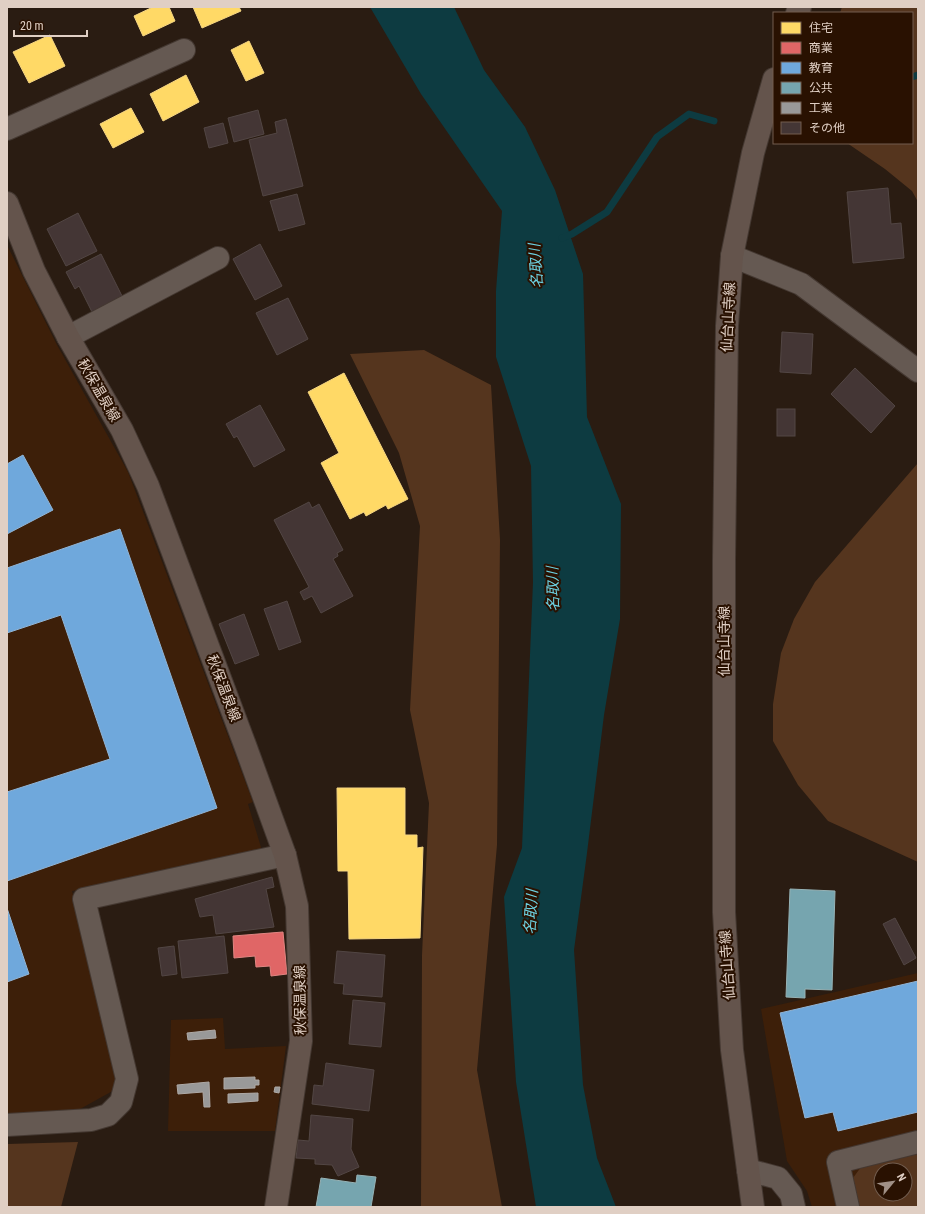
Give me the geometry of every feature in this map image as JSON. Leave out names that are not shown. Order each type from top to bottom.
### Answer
[{"type":"main road","name":"仙台山寺線","points":[[753,1207],[732,1050],[724,912],[724,561],[726,334],[732,256],[753,153],[773,83]]},
{"type":"main road","name":"秋保温泉線","points":[[7,203],[34,271],[68,337],[122,430],[148,486],[285,855],[297,906],[301,1041],[276,1207]]},
{"type":"street","points":[[7,129],[184,50]]},
{"type":"street","points":[[732,256],[801,284],[918,371]]},
{"type":"street","points":[[68,337],[218,258]]},
{"type":"street","points":[[7,1125],[91,1120],[108,1115],[121,1102],[127,1079],[84,899],[285,855]]},
{"type":"street","points":[[848,1207],[838,1162],[918,1142]]},
{"type":"street","points":[[748,1170],[778,1178],[791,1194],[794,1207]]},
{"type":"shaded area","points":[[842,7],[918,7],[918,202],[912,191],[885,169],[848,144],[913,144],[913,12],[840,12]]},
{"type":"shaded area","points":[[7,245],[57,345],[128,472],[253,802],[248,804],[263,854],[72,891],[118,1088],[71,1114],[7,1117]]},
{"type":"shaded area","points":[[424,350],[491,385],[500,540],[497,845],[477,1070],[502,1207],[421,1207],[422,955],[429,803],[410,710],[420,526],[399,453],[350,354]]},
{"type":"shaded area","points":[[918,463],[918,862],[828,821],[798,785],[773,741],[773,704],[781,653],[794,619],[815,582]]},
{"type":"shaded area","points":[[918,973],[918,1207],[812,1207],[807,1191],[787,1161],[761,1009]]},
{"type":"shaded area","points":[[223,1018],[225,1049],[286,1046],[275,1131],[168,1131],[171,1020]]},
{"type":"shaded area","points":[[78,1142],[61,1207],[7,1207],[7,1144]]},
{"type":"shaded area","points":[[918,1153],[918,1207],[859,1207],[853,1178],[861,1167],[873,1164],[873,1202],[913,1202],[913,1162],[881,1162]]},
{"type":"water","name":"名取川","points":[[370,7],[454,7],[484,70],[525,127],[555,190],[583,274],[587,417],[621,504],[620,619],[604,715],[574,950],[583,1085],[597,1158],[616,1207],[536,1207],[516,1082],[504,897],[522,848],[533,582],[531,466],[496,357],[496,291],[502,211],[421,94]]},
{"type":"building: 住宅","points":[[153,7],[169,7],[175,21],[143,36],[134,16]]},
{"type":"building: 住宅","points":[[193,7],[239,7],[241,11],[202,28]]},
{"type":"building: 住宅","points":[[50,35],[65,66],[29,83],[13,52]]},
{"type":"building: 住宅","points":[[249,41],[264,73],[246,81],[231,50]]},
{"type":"building: 住宅","points":[[186,75],[199,102],[163,121],[150,94]]},
{"type":"building: 住宅","points":[[131,108],[144,132],[113,148],[100,124]]},
{"type":"building: 住宅","points":[[344,373],[408,499],[388,509],[386,505],[366,516],[364,512],[350,519],[321,463],[339,453],[308,392]]},
{"type":"building: 住宅","points":[[337,788],[405,788],[405,835],[417,835],[417,848],[423,847],[420,938],[349,939],[348,871],[338,871]]},
{"type":"building: 商業","points":[[283,932],[287,974],[271,976],[270,966],[256,967],[255,956],[234,958],[233,936]]},
{"type":"building: 教育","points":[[23,455],[53,510],[7,534],[7,464]]},
{"type":"building: 教育","points":[[120,529],[217,808],[7,881],[7,792],[110,759],[61,615],[7,633],[7,568]]},
{"type":"building: 教育","points":[[7,908],[29,974],[7,982]]},
{"type":"building: 教育","points":[[918,981],[918,1112],[838,1131],[833,1112],[805,1118],[780,1013]]},
{"type":"building: 公共","points":[[790,889],[835,891],[832,990],[805,989],[805,998],[786,997]]},
{"type":"building: 公共","points":[[357,1175],[376,1177],[371,1207],[316,1207],[321,1178],[356,1183]]},
{"type":"building: 工業","points":[[215,1030],[216,1038],[188,1040],[187,1033]]},
{"type":"building: 工業","points":[[255,1077],[255,1080],[259,1080],[259,1085],[255,1085],[255,1088],[224,1089],[224,1078]]},
{"type":"building: 工業","points":[[209,1082],[210,1107],[204,1107],[203,1092],[178,1094],[177,1085]]},
{"type":"building: 工業","points":[[275,1087],[280,1087],[279,1093],[274,1092]]},
{"type":"building: 工業","points":[[258,1093],[258,1101],[228,1103],[228,1094]]},
{"type":"building: その他","points":[[258,110],[264,134],[234,142],[228,118]]},
{"type":"building: その他","points":[[286,119],[303,186],[263,196],[249,140],[277,133],[275,122]]},
{"type":"building: その他","points":[[223,123],[228,143],[209,148],[204,128]]},
{"type":"building: その他","points":[[888,188],[891,224],[901,223],[904,258],[853,263],[847,192]]},
{"type":"building: その他","points":[[297,194],[305,224],[279,231],[270,201]]},
{"type":"building: その他","points":[[78,213],[97,251],[66,266],[47,229]]},
{"type":"building: その他","points":[[260,244],[282,286],[255,300],[233,259]]},
{"type":"building: その他","points":[[101,254],[122,296],[92,312],[79,286],[75,289],[66,272]]},
{"type":"building: その他","points":[[288,298],[308,339],[277,355],[256,313]]},
{"type":"building: その他","points":[[782,332],[813,334],[811,374],[780,372]]},
{"type":"building: その他","points":[[855,368],[895,406],[871,433],[831,394]]},
{"type":"building: その他","points":[[260,405],[285,450],[254,467],[237,436],[234,438],[226,424]]},
{"type":"building: その他","points":[[777,409],[795,409],[795,436],[777,436]]},
{"type":"building: その他","points":[[309,502],[312,508],[319,504],[343,550],[337,553],[338,556],[333,559],[353,596],[321,613],[312,596],[304,600],[300,592],[309,587],[274,520]]},
{"type":"building: その他","points":[[287,601],[301,642],[279,650],[264,609]]},
{"type":"building: その他","points":[[244,614],[259,655],[235,664],[219,624]]},
{"type":"building: その他","points":[[272,877],[274,887],[266,889],[274,927],[216,934],[213,915],[200,917],[195,899]]},
{"type":"building: その他","points":[[895,918],[916,958],[904,965],[883,924]]},
{"type":"building: その他","points":[[224,936],[228,973],[182,978],[178,941]]},
{"type":"building: その他","points":[[174,946],[177,974],[162,976],[158,948]]},
{"type":"building: その他","points":[[337,951],[385,955],[382,997],[343,994],[344,984],[334,983]]},
{"type":"building: その他","points":[[353,1000],[385,1003],[381,1047],[349,1044]]},
{"type":"building: その他","points":[[326,1063],[374,1070],[369,1111],[312,1104],[314,1085],[323,1086]]},
{"type":"building: その他","points":[[311,1115],[353,1119],[351,1149],[359,1167],[338,1176],[332,1165],[315,1164],[315,1159],[296,1158],[298,1140],[309,1141]]},
{"type":"waterway","points":[[913,77],[918,75]]},
{"type":"waterway","points":[[562,238],[572,234],[607,212],[657,137],[689,114],[714,121]]}]
